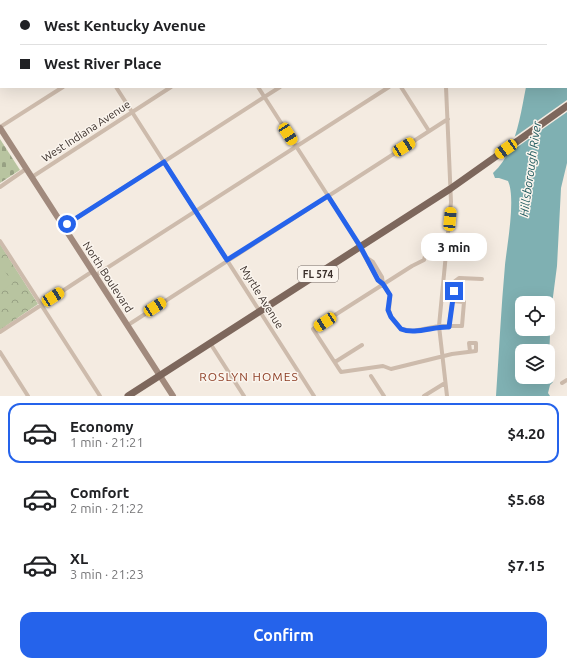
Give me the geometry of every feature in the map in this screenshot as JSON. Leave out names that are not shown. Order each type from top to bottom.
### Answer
[{"type":"main road","name":"FL 574","points":[[128,396],[450,189],[567,106]]},
{"type":"street","points":[[0,128],[61,88]]},
{"type":"street","name":"Myrtle Avenue","points":[[117,88],[314,396]]},
{"type":"street","name":"West Indiana Avenue","points":[[32,177],[169,88]]},
{"type":"street","points":[[259,88],[367,258],[373,262],[382,277],[383,284],[390,295],[388,310],[391,317],[401,329],[413,331],[439,326],[462,326],[464,302],[452,301]]},
{"type":"street","points":[[64,226],[278,88]]},
{"type":"street","points":[[0,332],[41,305],[196,212],[387,88]]},
{"type":"street","points":[[401,88],[429,131]]},
{"type":"street","points":[[446,88],[450,189],[448,238],[439,326],[446,396]]},
{"type":"street","points":[[128,325],[448,119]]},
{"type":"street","name":"North Boulevard","points":[[0,128],[173,396]]},
{"type":"street","points":[[0,186],[26,169]]},
{"type":"street","points":[[448,238],[426,252],[424,260],[383,284],[314,329],[341,372],[383,366],[391,369],[470,351]]},
{"type":"street","points":[[0,241],[100,396]]},
{"type":"street","points":[[449,327],[455,281],[459,278],[482,279]]},
{"type":"street","points":[[210,343],[244,396]]},
{"type":"street","points":[[335,362],[362,344]]},
{"type":"street","points":[[0,352],[28,396]]},
{"type":"street","points":[[371,376],[384,396]]},
{"type":"street","points":[[562,383],[567,380]]},
{"type":"street","points":[[424,396],[445,383]]},
{"type":"green space","points":[[0,139],[20,170],[0,183]]},
{"type":"green space","points":[[0,244],[38,304],[0,330]]},
{"type":"green space","points":[[4,270],[13,283],[0,292],[0,273]]},
{"type":"water","name":"Hillsborough River","points":[[526,88],[567,88],[567,163],[561,188],[557,266],[553,296],[515,296],[515,336],[550,336],[550,344],[515,344],[515,384],[551,384],[548,393],[550,396],[496,396],[511,198],[508,181],[495,178],[493,173],[501,165],[507,155],[516,133]]},
{"type":"pier","points":[[567,100],[567,112],[503,157],[513,138]]},
{"type":"district","name":"ROSLYN HOMES","points":[[249,376]]},
{"type":"route","points":[[67,224],[164,162],[227,260],[328,196],[367,258],[368,265],[390,295],[391,300],[388,310],[391,317],[401,329],[413,331],[439,326],[449,327],[454,291]]}]
